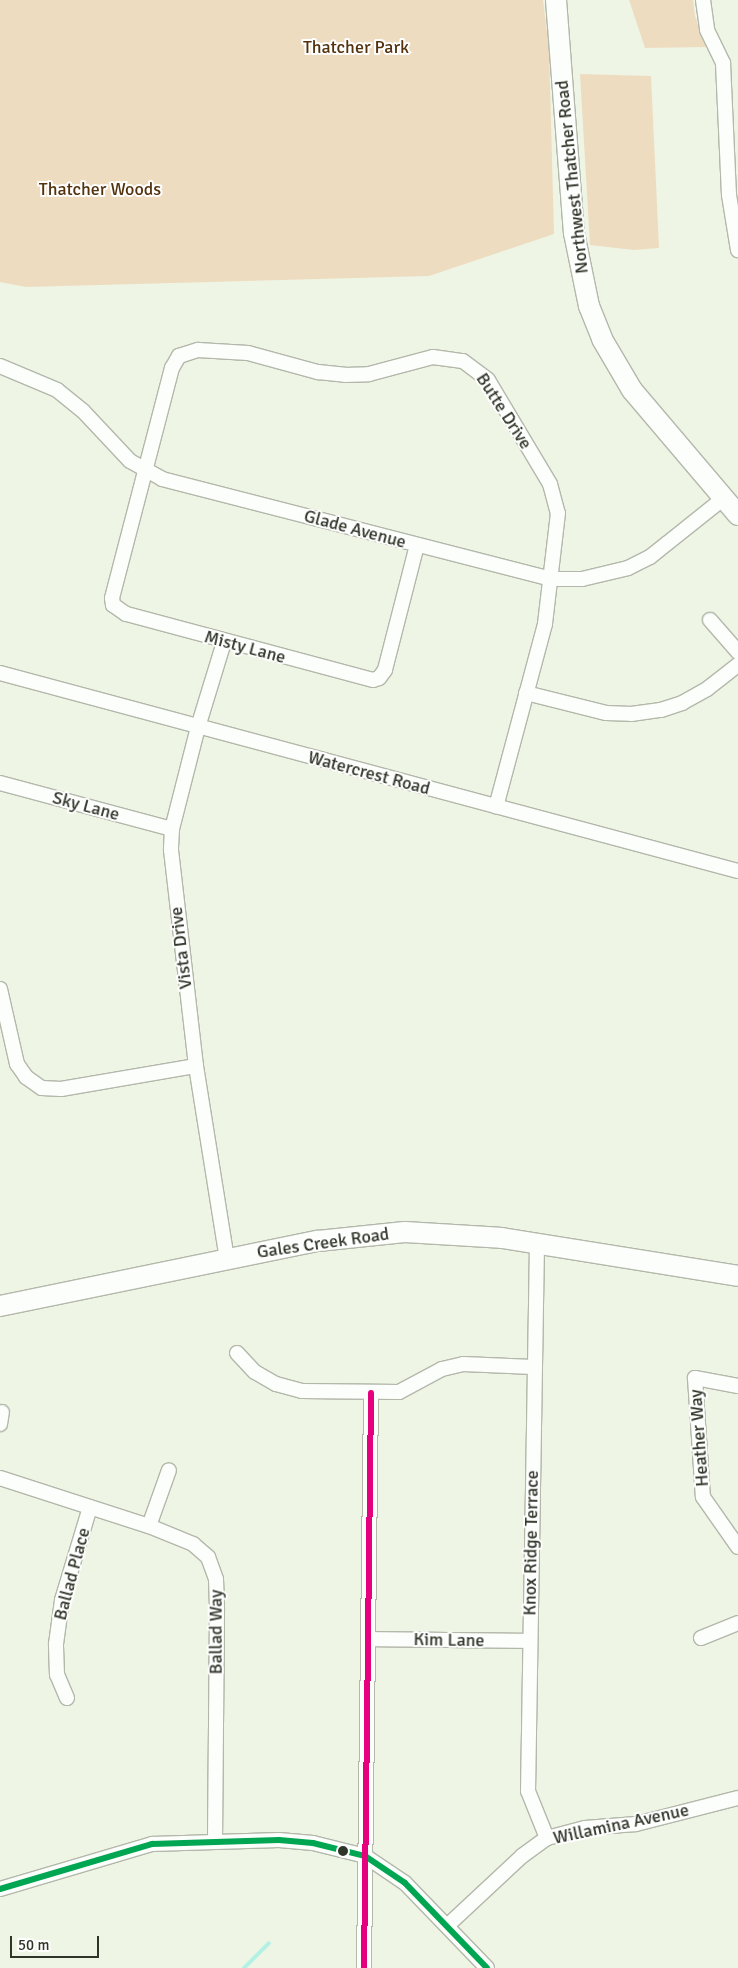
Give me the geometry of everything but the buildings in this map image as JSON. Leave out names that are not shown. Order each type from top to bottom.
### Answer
[{"type":"main road","name":"Northwest Thatcher Road","points":[[556,0],[574,233],[589,306],[609,352],[632,390],[738,514]]},
{"type":"main road","name":"Gales Creek Road","points":[[0,1306],[318,1241],[405,1232],[502,1238],[738,1276]]},
{"type":"street","points":[[703,0],[707,30],[723,64],[738,250]]},
{"type":"street","name":"Butte Drive","points":[[145,471],[172,368],[179,356],[188,352],[248,353],[318,372],[344,375],[369,374],[433,357],[463,361],[488,380],[550,484],[558,513],[545,624],[496,807]]},
{"type":"street","name":"Glade Avenue","points":[[0,366],[31,377],[68,399],[117,449],[145,471],[162,479],[551,579],[582,579],[628,568],[650,557],[724,498]]},
{"type":"street","name":"Misty Lane","points":[[145,471],[113,590],[113,605],[126,614],[224,642],[358,678],[379,678],[385,670],[417,545]]},
{"type":"street","points":[[710,620],[738,652]]},
{"type":"street","name":"Vista Drive","points":[[224,642],[198,727],[172,829],[178,926],[196,1066],[227,1259]]},
{"type":"street","points":[[526,693],[606,713],[631,714],[682,702],[707,689],[738,665]]},
{"type":"street","name":"Watercrest Road","points":[[0,673],[738,871]]},
{"type":"street","name":"Sky Lane","points":[[0,783],[172,829]]},
{"type":"street","points":[[0,989],[17,1064],[26,1077],[42,1088],[61,1089],[196,1066]]},
{"type":"street","name":"Knox Ridge Terrace","points":[[537,1244],[533,1366],[528,1791],[547,1838]]},
{"type":"street","points":[[237,1353],[255,1372],[289,1389],[371,1393],[399,1392],[442,1368],[463,1364],[533,1366]]},
{"type":"street","name":"Heather Way","points":[[738,1386],[694,1378],[703,1497],[738,1547]]},
{"type":"street","points":[[364,1968],[371,1393]]},
{"type":"street","points":[[149,1526],[169,1470]]},
{"type":"street","name":"Ballad Way","points":[[0,1478],[149,1526],[193,1544],[208,1557],[216,1578],[215,1842]]},
{"type":"street","name":"Ballad Place","points":[[67,1698],[57,1675],[56,1644],[62,1600],[90,1507]]},
{"type":"street","points":[[701,1638],[738,1623]]},
{"type":"street","name":"Kim Lane","points":[[368,1639],[530,1641]]},
{"type":"street","name":"Willamina Avenue","points":[[447,1926],[522,1856],[547,1838],[585,1828],[636,1824],[738,1798]]},
{"type":"street","points":[[0,1889],[152,1844],[279,1840],[344,1849],[365,1856],[404,1883],[488,1968]]},
{"type":"green space","name":"Thatcher Woods","points":[[0,0],[543,0],[549,48],[554,234],[429,276],[26,287],[0,282]]},
{"type":"green space","points":[[629,0],[693,0],[695,16],[706,47],[645,48]]},
{"type":"green space","points":[[580,74],[651,76],[659,248],[634,250],[590,245]]},
{"type":"waterway","points":[[244,1968],[269,1943]]},
{"type":"transit line","points":[[364,1968],[371,1393]]},
{"type":"transit line","points":[[0,1889],[152,1844],[279,1840],[313,1843],[365,1856],[405,1883],[487,1968]]},
{"type":"park label","name":"Thatcher Park","points":[[356,47]]}]
